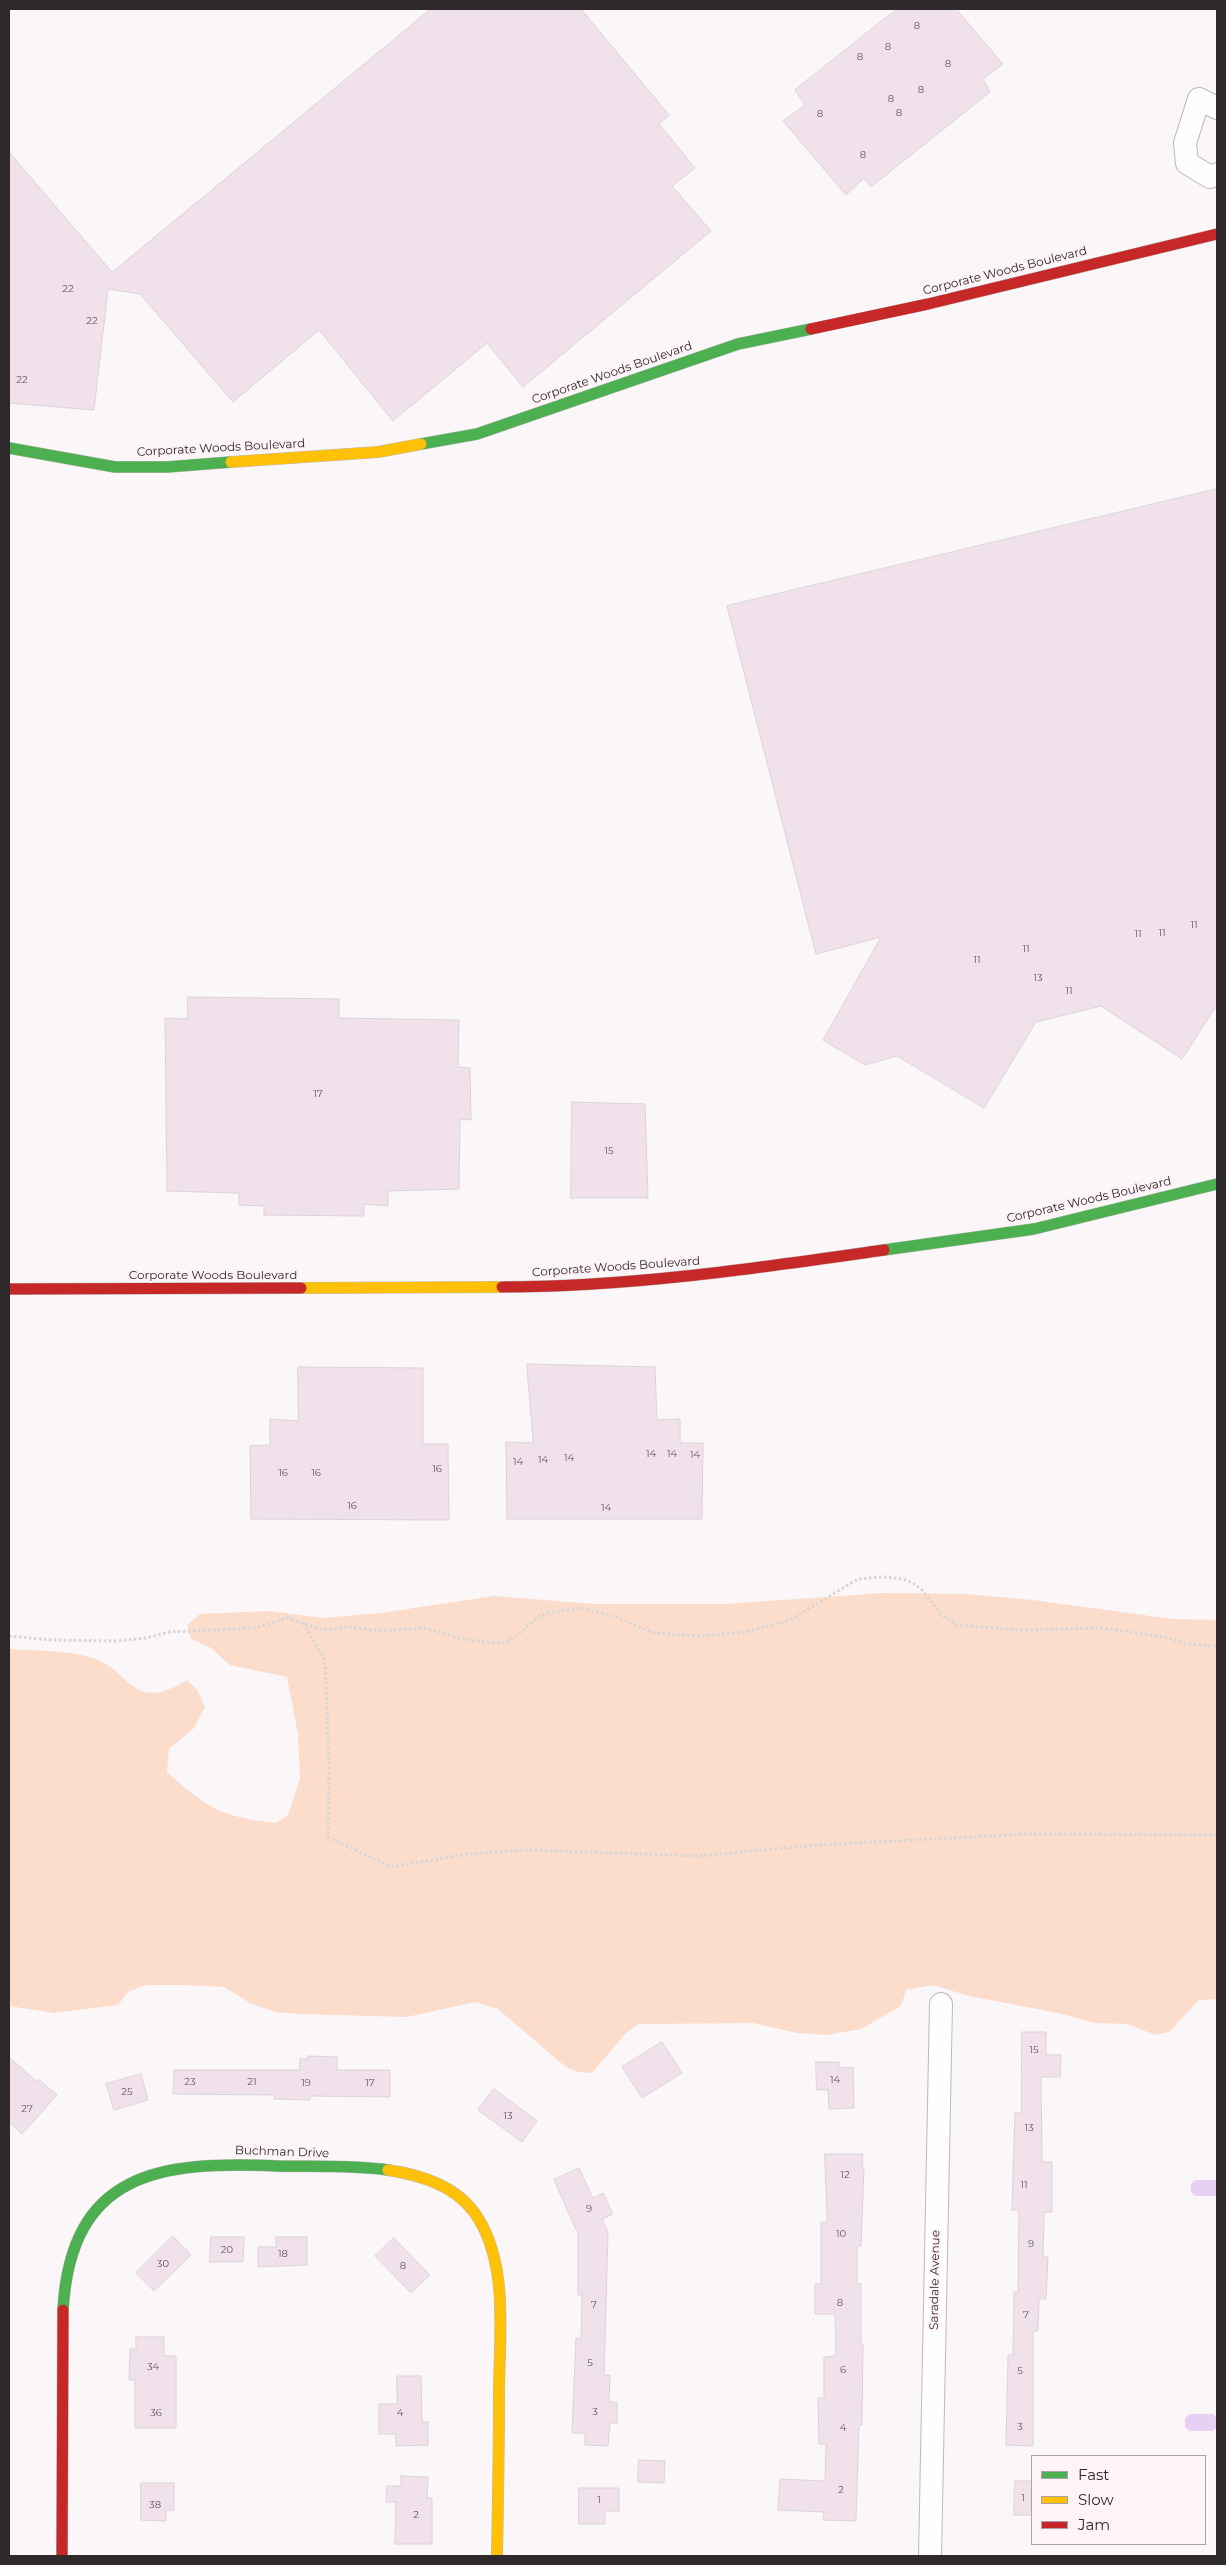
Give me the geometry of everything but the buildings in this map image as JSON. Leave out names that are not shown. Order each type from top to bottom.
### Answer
[{"type":"street","points":[[1208,103],[1185,142],[1187,163],[1210,177],[1217,174]]},
{"type":"street","name":"Corporate Woods Boulevard","points":[[9,448],[115,467],[166,468],[378,452],[478,434],[738,344],[928,304],[1217,234]]},
{"type":"street","name":"Corporate Woods Boulevard","points":[[9,1289],[556,1287],[714,1274],[1034,1228],[1217,1184]]},
{"type":"street","name":"Saradale Avenue","points":[[930,2556],[940,2004]]},
{"type":"street","name":"Buchman Drive","points":[[62,2556],[63,2309],[66,2277],[73,2250],[83,2226],[101,2204],[133,2181],[171,2169],[221,2164],[324,2167],[400,2172],[441,2185],[451,2191],[473,2212],[488,2243],[497,2282],[499,2395],[497,2556]]},
{"type":"path","points":[[9,1636],[52,1640],[117,1641],[145,1638],[170,1632],[255,1628],[288,1618],[322,1630],[333,1631],[351,1627],[379,1631],[424,1628],[462,1640],[501,1644],[516,1636],[538,1617],[548,1613],[580,1608],[616,1617],[654,1633],[698,1636],[746,1632],[790,1620],[858,1580],[883,1576],[903,1579],[912,1583],[922,1590],[943,1616],[957,1625],[1022,1630],[1103,1628],[1164,1637],[1187,1644],[1217,1646]]},
{"type":"path","points":[[302,1622],[325,1660],[329,1760],[328,1837],[391,1867],[468,1854],[528,1850],[699,1856],[817,1846],[1030,1834],[1217,1835]]},
{"type":"shaded area","points":[[883,1593],[965,1594],[1033,1600],[1172,1619],[1217,1620],[1217,1999],[1199,2000],[1169,2032],[1155,2035],[1128,2024],[1095,2023],[1058,2013],[969,1996],[933,1985],[906,1990],[901,2006],[861,2029],[826,2035],[798,2033],[753,2023],[638,2024],[625,2034],[592,2073],[578,2072],[566,2067],[498,2009],[475,2002],[407,2017],[299,2014],[275,2012],[250,2003],[224,1987],[146,1985],[128,1992],[118,2005],[54,2013],[9,2006],[9,1649],[86,1656],[101,1661],[141,1691],[153,1693],[167,1690],[187,1680],[197,1690],[205,1707],[194,1728],[169,1749],[167,1772],[193,1794],[216,1809],[241,1818],[276,1823],[288,1815],[300,1778],[298,1734],[287,1677],[230,1665],[211,1648],[191,1639],[187,1625],[200,1614],[271,1611],[322,1618],[381,1613],[494,1596],[594,1604],[726,1604]]},
{"type":"shaded area","points":[[1195,2180],[1217,2180],[1217,2196],[1195,2196],[1191,2192],[1191,2184]]},
{"type":"shaded area","points":[[1190,2414],[1213,2414],[1217,2418],[1217,2427],[1213,2431],[1190,2431],[1185,2427],[1185,2418]]},
{"type":"traffic: fast","points":[[421,444],[477,434],[738,344],[811,329]]},
{"type":"traffic: fast","points":[[9,448],[115,467],[167,467],[231,462]]},
{"type":"traffic: fast","points":[[884,1250],[1034,1229],[1217,1184]]},
{"type":"traffic: fast","points":[[63,2310],[70,2264],[84,2228],[104,2202],[130,2184],[160,2173],[196,2167],[235,2165],[332,2166],[388,2170]]},
{"type":"traffic: slow","points":[[231,462],[378,452],[421,444]]},
{"type":"traffic: slow","points":[[301,1288],[502,1287]]},
{"type":"traffic: slow","points":[[388,2170],[424,2178],[457,2195],[474,2212],[485,2232],[493,2253],[498,2276],[501,2324],[497,2556]]},
{"type":"traffic: jam","points":[[811,329],[928,304],[1217,234]]},
{"type":"traffic: jam","points":[[502,1287],[598,1284],[646,1280],[741,1270],[884,1250]]},
{"type":"traffic: jam","points":[[9,1289],[301,1288]]},
{"type":"traffic: jam","points":[[62,2556],[63,2310]]}]
